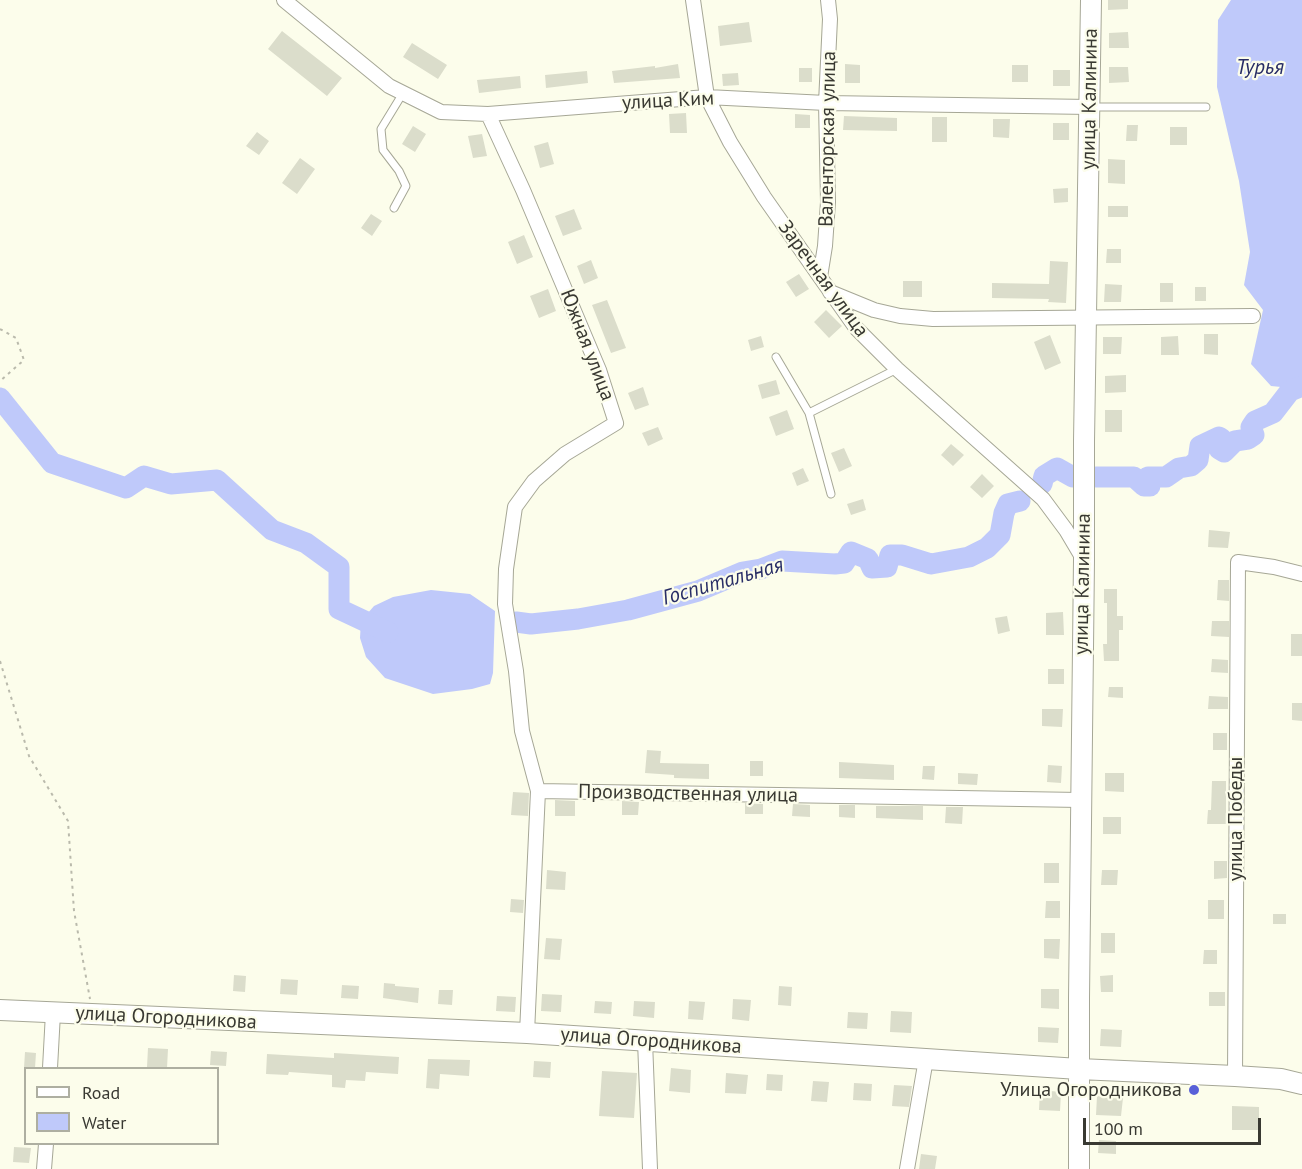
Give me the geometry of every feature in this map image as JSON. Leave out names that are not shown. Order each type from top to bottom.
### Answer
[{"type":"street","name":"улица Ким","points":[[284,0],[389,86],[441,112],[488,114],[707,97],[826,103],[1090,107]]},
{"type":"street","name":"Заречная улица","points":[[693,0],[707,97],[730,142],[764,197],[820,278],[856,328],[897,369],[1042,499],[1066,530],[1084,560]]},
{"type":"street","name":"Валенторская улица","points":[[820,278],[828,202],[826,103],[830,19],[828,0]]},
{"type":"street","name":"улица Калинина","points":[[1079,1169],[1080,801],[1091,0]]},
{"type":"street","name":"Южная улица","points":[[488,114],[523,190],[594,359],[616,423],[566,454],[534,481],[515,507],[506,569],[506,604],[522,731],[538,791]]},
{"type":"street","points":[[830,292],[874,310],[900,316],[933,319],[1253,316]]},
{"type":"street","name":"улица Победы","points":[[1235,1076],[1238,562],[1302,574]]},
{"type":"street","points":[[527,1033],[538,791]]},
{"type":"street","name":"Производственная улица","points":[[538,791],[1080,801]]},
{"type":"street","name":"улица Огородникова","points":[[0,1010],[527,1033],[1079,1069],[1281,1079],[1302,1084]]},
{"type":"street","points":[[50,1067],[53,1013]]},
{"type":"street","points":[[645,1041],[650,1169]]},
{"type":"street","points":[[907,1169],[926,1059]]},
{"type":"street","points":[[44,1169],[46,1145]]},
{"type":"lane","points":[[394,208],[406,186],[399,171],[383,150],[381,129],[403,93]]},
{"type":"lane","points":[[1090,107],[1206,107]]},
{"type":"lane","points":[[776,357],[809,413],[831,494]]},
{"type":"lane","points":[[809,413],[897,369]]},
{"type":"path","points":[[0,329],[16,338],[24,360],[0,381]]},
{"type":"path","points":[[0,661],[29,756],[68,821],[74,911],[93,1014]]},
{"type":"water","name":"Турья","points":[[1231,0],[1302,0],[1302,389],[1271,386],[1251,364],[1263,310],[1244,285],[1250,252],[1239,181],[1217,87],[1218,20]]},
{"type":"water","points":[[431,590],[470,594],[495,611],[493,673],[490,684],[472,689],[433,694],[385,678],[366,657],[360,638],[361,621],[374,606],[393,597]]},
{"type":"building","points":[[1108,0],[1128,0],[1128,9],[1108,10]]},
{"type":"building","points":[[749,22],[752,42],[720,46],[718,26]]},
{"type":"building","points":[[282,31],[342,78],[327,96],[268,49]]},
{"type":"building","points":[[1128,32],[1129,48],[1109,48],[1109,33]]},
{"type":"building","points":[[412,43],[447,65],[438,79],[403,57]]},
{"type":"building","points":[[678,64],[680,78],[614,83],[612,71]]},
{"type":"building","points":[[845,64],[860,65],[860,83],[845,83]]},
{"type":"building","points":[[1012,65],[1028,65],[1028,82],[1012,82]]},
{"type":"building","points":[[1109,67],[1128,67],[1129,82],[1109,83]]},
{"type":"building","points":[[799,68],[812,68],[812,82],[799,82]]},
{"type":"building","points":[[1053,70],[1070,70],[1070,86],[1053,86]]},
{"type":"building","points":[[587,71],[588,83],[546,88],[545,75]]},
{"type":"building","points":[[738,73],[739,85],[723,86],[722,74]]},
{"type":"building","points":[[520,76],[521,88],[479,93],[477,80]]},
{"type":"building","points":[[686,113],[687,133],[670,133],[669,114]]},
{"type":"building","points":[[795,114],[810,115],[810,128],[795,128]]},
{"type":"building","points":[[844,116],[897,118],[897,131],[843,130]]},
{"type":"building","points":[[932,117],[947,117],[947,142],[932,142]]},
{"type":"building","points":[[993,119],[1010,119],[1009,138],[993,137]]},
{"type":"building","points":[[1053,123],[1069,123],[1069,140],[1053,140]]},
{"type":"building","points":[[1127,125],[1138,125],[1137,141],[1126,141]]},
{"type":"building","points":[[413,126],[426,134],[415,152],[402,144]]},
{"type":"building","points":[[1170,127],[1187,127],[1187,145],[1170,145]]},
{"type":"building","points":[[257,132],[269,141],[259,155],[246,146]]},
{"type":"building","points":[[482,134],[487,156],[473,158],[468,136]]},
{"type":"building","points":[[548,142],[554,164],[540,168],[534,146]]},
{"type":"building","points":[[300,158],[315,169],[297,194],[282,183]]},
{"type":"building","points":[[1108,159],[1125,160],[1125,184],[1108,183]]},
{"type":"building","points":[[1068,188],[1068,202],[1054,203],[1053,189]]},
{"type":"building","points":[[1108,206],[1128,206],[1128,217],[1108,217]]},
{"type":"building","points":[[574,209],[582,229],[563,236],[555,216]]},
{"type":"building","points":[[371,214],[382,221],[372,236],[361,228]]},
{"type":"building","points":[[524,235],[533,257],[517,264],[508,242]]},
{"type":"building","points":[[1107,249],[1121,249],[1121,263],[1106,263]]},
{"type":"building","points":[[591,260],[598,278],[584,284],[577,266]]},
{"type":"building","points":[[1050,261],[1068,262],[1066,303],[1048,302],[1049,299],[992,298],[992,283],[1049,284]]},
{"type":"building","points":[[799,274],[809,289],[796,297],[786,282]]},
{"type":"building","points":[[903,281],[922,281],[922,297],[903,297]]},
{"type":"building","points":[[1160,283],[1173,283],[1173,302],[1160,302]]},
{"type":"building","points":[[1105,284],[1122,285],[1121,302],[1104,302]]},
{"type":"building","points":[[1195,287],[1206,287],[1206,301],[1195,301]]},
{"type":"building","points":[[548,289],[556,311],[539,318],[530,296]]},
{"type":"building","points":[[607,300],[626,348],[611,353],[592,305]]},
{"type":"building","points":[[826,310],[842,326],[829,338],[814,322]]},
{"type":"building","points":[[1204,334],[1218,334],[1218,355],[1204,354]]},
{"type":"building","points":[[1050,335],[1061,363],[1045,370],[1034,342]]},
{"type":"building","points":[[761,336],[764,347],[751,351],[748,340]]},
{"type":"building","points":[[1178,336],[1179,355],[1161,355],[1161,337]]},
{"type":"building","points":[[1103,337],[1122,337],[1121,354],[1103,354]]},
{"type":"building","points":[[1126,375],[1126,392],[1105,393],[1105,376]]},
{"type":"building","points":[[776,380],[780,394],[762,399],[758,385]]},
{"type":"building","points":[[643,387],[649,405],[635,410],[628,393]]},
{"type":"building","points":[[787,410],[794,429],[776,436],[769,417]]},
{"type":"building","points":[[1105,410],[1122,410],[1122,432],[1105,432]]},
{"type":"building","points":[[658,427],[663,439],[648,446],[642,433]]},
{"type":"building","points":[[951,444],[964,455],[953,466],[941,455]]},
{"type":"building","points":[[844,448],[852,466],[839,472],[831,453]]},
{"type":"building","points":[[803,468],[809,481],[797,486],[792,473]]},
{"type":"building","points":[[982,474],[994,486],[982,498],[970,487]]},
{"type":"building","points":[[863,499],[866,510],[851,515],[847,504]]},
{"type":"building","points":[[1209,530],[1230,532],[1228,548],[1208,547]]},
{"type":"building","points":[[1218,580],[1229,580],[1229,601],[1217,600]]},
{"type":"building","points":[[1104,589],[1117,589],[1117,616],[1123,616],[1123,630],[1119,630],[1119,661],[1104,661],[1103,644],[1107,644],[1107,603],[1104,603]]},
{"type":"building","points":[[1063,612],[1064,635],[1046,635],[1046,613]]},
{"type":"building","points":[[1007,616],[1010,631],[998,634],[995,618]]},
{"type":"building","points":[[1212,621],[1229,621],[1229,637],[1211,636]]},
{"type":"building","points":[[1291,634],[1302,634],[1302,656],[1291,656]]},
{"type":"building","points":[[1212,659],[1228,660],[1228,673],[1211,672]]},
{"type":"building","points":[[1048,669],[1064,669],[1064,684],[1048,684]]},
{"type":"building","points":[[1109,687],[1123,687],[1123,698],[1108,697]]},
{"type":"building","points":[[1209,696],[1228,697],[1228,709],[1208,709]]},
{"type":"building","points":[[1292,703],[1302,703],[1302,721],[1292,720]]},
{"type":"building","points":[[1042,709],[1063,709],[1062,727],[1042,726]]},
{"type":"building","points":[[1213,733],[1227,733],[1227,750],[1213,750]]},
{"type":"building","points":[[647,750],[661,751],[660,763],[709,764],[709,779],[674,778],[674,775],[645,773]]},
{"type":"building","points":[[750,761],[763,761],[763,776],[750,776]]},
{"type":"building","points":[[839,762],[894,765],[894,780],[839,778]]},
{"type":"building","points":[[1048,765],[1062,766],[1061,783],[1047,782]]},
{"type":"building","points":[[923,766],[935,766],[934,780],[922,779]]},
{"type":"building","points":[[958,773],[978,774],[977,785],[958,784]]},
{"type":"building","points":[[1105,773],[1124,773],[1124,792],[1105,791]]},
{"type":"building","points":[[1212,781],[1226,781],[1226,824],[1207,824],[1208,810],[1211,810]]},
{"type":"building","points":[[513,792],[529,793],[528,816],[511,815]]},
{"type":"building","points":[[555,800],[575,801],[575,816],[555,816]]},
{"type":"building","points":[[622,801],[639,802],[638,815],[622,815]]},
{"type":"building","points":[[745,803],[763,804],[763,814],[745,814]]},
{"type":"building","points":[[793,804],[810,805],[810,817],[792,816]]},
{"type":"building","points":[[839,805],[855,805],[855,818],[839,817]]},
{"type":"building","points":[[876,806],[923,806],[923,820],[876,818]]},
{"type":"building","points":[[946,807],[963,807],[962,824],[945,823]]},
{"type":"building","points":[[1103,817],[1121,817],[1121,834],[1103,834]]},
{"type":"building","points":[[1214,861],[1227,861],[1227,878],[1214,879]]},
{"type":"building","points":[[1044,863],[1059,863],[1059,883],[1044,883]]},
{"type":"building","points":[[547,870],[566,872],[565,890],[546,889]]},
{"type":"building","points":[[1102,870],[1118,870],[1117,885],[1101,885]]},
{"type":"building","points":[[511,899],[524,900],[523,913],[510,912]]},
{"type":"building","points":[[1208,900],[1224,900],[1224,919],[1208,919]]},
{"type":"building","points":[[1046,901],[1060,901],[1060,918],[1045,918]]},
{"type":"building","points":[[1273,914],[1286,914],[1286,924],[1273,924]]},
{"type":"building","points":[[1101,933],[1115,933],[1115,953],[1101,953]]},
{"type":"building","points":[[546,938],[562,939],[560,960],[544,959]]},
{"type":"building","points":[[1044,939],[1060,939],[1059,959],[1044,958]]},
{"type":"building","points":[[1204,950],[1217,950],[1217,964],[1203,964]]},
{"type":"building","points":[[234,975],[246,976],[245,992],[233,991]]},
{"type":"building","points":[[1113,975],[1113,992],[1101,992],[1100,976]]},
{"type":"building","points":[[281,979],[298,980],[297,995],[280,994]]},
{"type":"building","points":[[384,983],[419,988],[418,1003],[383,998]]},
{"type":"building","points":[[342,985],[359,986],[358,999],[341,998]]},
{"type":"building","points":[[779,986],[792,987],[791,1006],[778,1005]]},
{"type":"building","points":[[1041,989],[1059,989],[1059,1009],[1041,1008]]},
{"type":"building","points":[[439,990],[453,990],[452,1005],[438,1004]]},
{"type":"building","points":[[1209,992],[1225,992],[1225,1006],[1209,1006]]},
{"type":"building","points":[[542,994],[562,995],[561,1012],[541,1011]]},
{"type":"building","points":[[497,996],[516,997],[515,1012],[496,1011]]},
{"type":"building","points":[[733,999],[751,1000],[749,1021],[732,1019]]},
{"type":"building","points":[[595,1001],[612,1002],[611,1014],[594,1013]]},
{"type":"building","points":[[634,1001],[655,1002],[654,1018],[633,1016]]},
{"type":"building","points":[[689,1001],[705,1002],[703,1020],[688,1019]]},
{"type":"building","points":[[891,1011],[912,1012],[911,1033],[890,1032]]},
{"type":"building","points":[[848,1012],[868,1013],[867,1029],[847,1028]]},
{"type":"building","points":[[1038,1027],[1059,1028],[1058,1043],[1038,1042]]},
{"type":"building","points":[[1101,1029],[1122,1030],[1121,1047],[1100,1046]]},
{"type":"building","points":[[148,1048],[168,1049],[167,1067],[147,1067]]},
{"type":"building","points":[[211,1051],[227,1052],[226,1066],[210,1065]]},
{"type":"building","points":[[25,1052],[36,1053],[35,1067],[24,1067]]},
{"type":"building","points":[[334,1053],[399,1057],[398,1074],[366,1072],[365,1081],[346,1080],[345,1088],[332,1087],[332,1075],[289,1072],[288,1075],[266,1074],[267,1054],[334,1058]]},
{"type":"building","points":[[428,1059],[470,1060],[469,1076],[440,1074],[439,1089],[426,1088]]},
{"type":"building","points":[[534,1061],[551,1062],[550,1078],[533,1077]]},
{"type":"building","points":[[671,1068],[691,1070],[690,1093],[669,1091]]},
{"type":"building","points":[[602,1071],[637,1073],[634,1118],[599,1116]]},
{"type":"building","points":[[726,1073],[748,1075],[746,1094],[725,1093]]},
{"type":"building","points":[[767,1074],[783,1075],[782,1091],[766,1090]]},
{"type":"building","points":[[813,1081],[829,1082],[827,1102],[811,1101]]},
{"type":"building","points":[[854,1083],[872,1084],[871,1101],[853,1100]]},
{"type":"building","points":[[894,1085],[912,1086],[909,1107],[892,1106]]},
{"type":"building","points":[[1040,1090],[1061,1092],[1060,1111],[1039,1110]]},
{"type":"building","points":[[1097,1096],[1123,1098],[1121,1116],[1096,1115]]},
{"type":"building","points":[[1232,1106],[1259,1107],[1259,1130],[1232,1130]]},
{"type":"building","points":[[1099,1140],[1116,1141],[1116,1154],[1098,1153]]},
{"type":"building","points":[[14,1147],[31,1148],[29,1163],[13,1162]]},
{"type":"building","points":[[921,1154],[937,1156],[935,1169],[919,1169]]},
{"type":"waterway","name":"Госпитальная","points":[[1096,477],[1134,477],[1144,486],[1150,486],[1148,477],[1166,477],[1179,468],[1191,466],[1198,460],[1200,446],[1219,437],[1222,439],[1219,449],[1224,452],[1235,441],[1248,439],[1254,435],[1251,427],[1255,421],[1273,413],[1290,391],[1302,386]]},
{"type":"waterway","name":"Госпитальная","points":[[0,398],[52,463],[126,488],[144,476],[171,484],[217,480],[272,530],[306,543],[339,567],[339,609],[388,632]]},
{"type":"waterway","name":"Госпитальная","points":[[1042,484],[1044,476],[1057,468],[1073,477]]},
{"type":"waterway","name":"Госпитальная","points":[[516,622],[531,624],[578,619],[628,610],[698,591],[743,572],[761,569],[782,561],[844,563],[851,552],[868,559],[872,568],[887,567],[890,555],[902,555],[931,564],[969,557],[987,548],[1000,535],[1008,504],[1020,501]]},
{"type":"place","name":"Улица Огородникова","points":[[1194,1090]]}]
